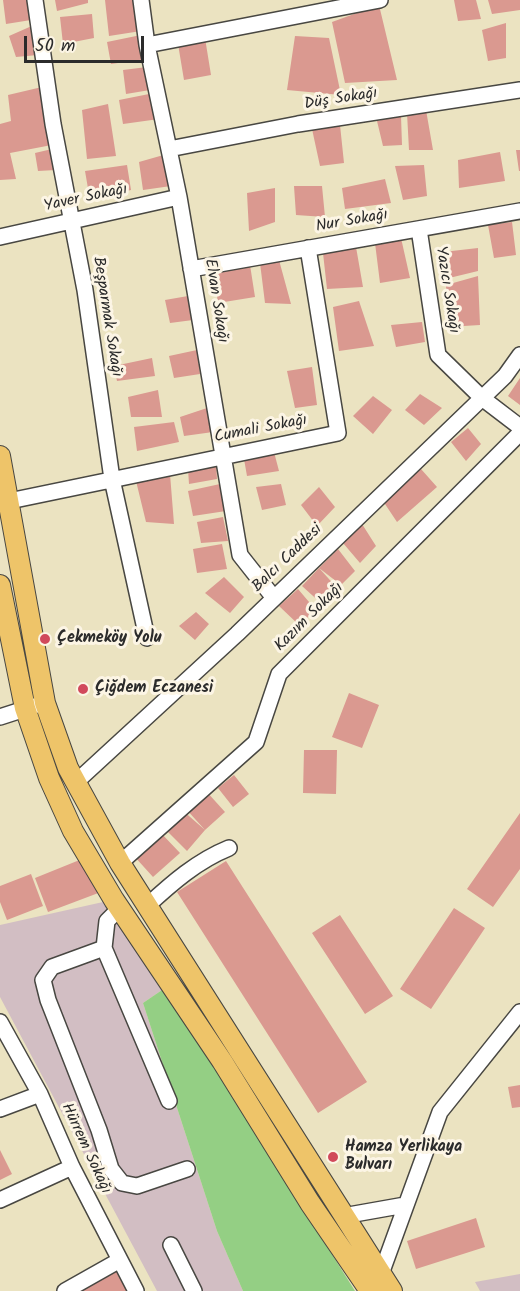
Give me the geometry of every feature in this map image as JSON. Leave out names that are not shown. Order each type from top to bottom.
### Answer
[{"type":"main road","points":[[0,456],[4,502],[45,703],[75,783],[120,863],[392,1291]]},
{"type":"main road","points":[[0,585],[25,708],[49,778],[73,831],[120,908],[222,1061],[310,1203],[370,1291]]},
{"type":"street","name":"Beşparmak Sokağı","points":[[35,0],[53,124],[86,290],[112,479],[147,638]]},
{"type":"street","name":"Elvan Sokağı","points":[[141,0],[147,45],[179,197],[240,555],[274,598]]},
{"type":"street","points":[[147,45],[380,0]]},
{"type":"street","name":"Düş Sokağı","points":[[169,149],[298,124],[520,90]]},
{"type":"street","name":"Yaver Sokağı","points":[[0,237],[179,197]]},
{"type":"street","name":"Nur Sokağı","points":[[191,269],[520,211]]},
{"type":"street","name":"Yazıcı Sokağı","points":[[419,229],[438,355],[482,398],[520,427]]},
{"type":"street","name":"Cumali Sokağı","points":[[4,502],[338,433],[308,248]]},
{"type":"street","name":"Balcı Caddesi","points":[[75,783],[274,598],[505,376],[520,355]]},
{"type":"street","name":"Kazım Sokağı","points":[[120,863],[256,742],[279,674],[520,433]]},
{"type":"street","points":[[0,717],[45,703]]},
{"type":"street","points":[[147,906],[166,888],[207,857],[229,848]]},
{"type":"street","points":[[120,908],[107,921],[104,948],[170,1101]]},
{"type":"street","points":[[104,948],[52,967],[43,980],[48,1000],[99,1130],[111,1169],[122,1183],[137,1186],[187,1169]]},
{"type":"street","points":[[381,1274],[440,1112],[520,1012]]},
{"type":"street","name":"Hürrem Sokağı","points":[[0,1022],[40,1094],[72,1167],[136,1291]]},
{"type":"street","points":[[0,1109],[40,1094]]},
{"type":"street","points":[[0,1200],[72,1167]]},
{"type":"street","points":[[343,1216],[405,1205]]},
{"type":"street","points":[[171,1245],[194,1291]]},
{"type":"street","points":[[65,1291],[120,1260]]},
{"type":"shaded area","points":[[112,900],[165,988],[143,1003],[217,1231],[243,1291],[157,1291],[0,997],[0,925]]},
{"type":"shaded area","points":[[520,1274],[520,1291],[480,1291],[475,1282]]},
{"type":"green space","points":[[165,988],[355,1291],[243,1291],[217,1231],[143,1003]]},
{"type":"building","points":[[3,0],[29,0],[31,20],[6,24]]},
{"type":"building","points":[[55,0],[88,0],[88,3],[57,11]]},
{"type":"building","points":[[105,0],[136,0],[141,31],[109,36]]},
{"type":"building","points":[[454,0],[476,0],[481,19],[458,21]]},
{"type":"building","points":[[488,0],[520,0],[520,10],[492,14]]},
{"type":"building","points":[[379,5],[397,80],[345,83],[332,22]]},
{"type":"building","points":[[92,14],[94,38],[63,44],[60,17]]},
{"type":"building","points":[[506,23],[506,58],[488,61],[482,30]]},
{"type":"building","points":[[34,25],[38,55],[16,57],[9,36]]},
{"type":"building","points":[[141,35],[146,59],[111,64],[107,42]]},
{"type":"building","points":[[295,36],[329,38],[341,95],[287,90]]},
{"type":"building","points":[[205,38],[211,75],[184,80],[178,44]]},
{"type":"building","points":[[147,67],[150,90],[126,94],[123,70]]},
{"type":"building","points":[[42,87],[57,144],[10,153],[16,179],[0,180],[0,124],[11,121],[8,95]]},
{"type":"building","points":[[154,93],[159,119],[123,124],[119,100]]},
{"type":"building","points":[[108,104],[116,156],[87,159],[82,110]]},
{"type":"building","points":[[426,110],[433,150],[409,150],[407,113]]},
{"type":"building","points":[[401,116],[402,145],[383,146],[377,121]]},
{"type":"building","points":[[340,125],[344,163],[320,166],[312,129]]},
{"type":"building","points":[[52,149],[56,170],[38,171],[35,153]]},
{"type":"building","points":[[516,150],[520,150],[520,171],[519,171]]},
{"type":"building","points":[[500,152],[505,181],[459,188],[458,160]]},
{"type":"building","points":[[167,154],[171,186],[143,190],[139,162]]},
{"type":"building","points":[[127,165],[131,190],[90,200],[85,171]]},
{"type":"building","points":[[424,165],[427,196],[403,200],[395,166]]},
{"type":"building","points":[[385,179],[391,203],[345,209],[342,188]]},
{"type":"building","points":[[294,186],[322,186],[325,217],[296,215]]},
{"type":"building","points":[[275,188],[275,222],[249,231],[247,193]]},
{"type":"building","points":[[512,222],[516,255],[494,258],[488,225]]},
{"type":"building","points":[[401,238],[410,278],[380,283],[375,243]]},
{"type":"building","points":[[356,247],[363,287],[327,289],[323,253]]},
{"type":"building","points":[[478,248],[478,271],[445,279],[443,252]]},
{"type":"building","points":[[279,260],[291,304],[265,303],[260,263]]},
{"type":"building","points":[[250,265],[255,297],[218,303],[214,274]]},
{"type":"building","points":[[478,276],[480,325],[447,327],[446,285]]},
{"type":"building","points":[[188,296],[193,320],[170,323],[165,300]]},
{"type":"building","points":[[359,301],[374,346],[339,351],[333,307]]},
{"type":"building","points":[[422,322],[425,342],[396,347],[391,325]]},
{"type":"building","points":[[197,350],[200,374],[174,378],[169,356]]},
{"type":"building","points":[[152,358],[155,376],[117,381],[114,366]]},
{"type":"building","points":[[312,367],[317,405],[295,408],[287,371]]},
{"type":"building","points":[[520,378],[520,405],[508,396]]},
{"type":"building","points":[[158,390],[162,417],[131,417],[128,397]]},
{"type":"building","points":[[420,394],[442,408],[424,425],[405,410]]},
{"type":"building","points":[[373,396],[392,410],[373,434],[353,416]]},
{"type":"building","points":[[207,408],[213,432],[184,436],[180,417]]},
{"type":"building","points":[[174,422],[179,442],[137,451],[134,427]]},
{"type":"building","points":[[468,428],[481,444],[466,461],[451,442]]},
{"type":"building","points":[[274,452],[279,471],[247,476],[244,459]]},
{"type":"building","points":[[216,463],[217,479],[189,484],[188,469]]},
{"type":"building","points":[[421,469],[437,487],[397,522],[383,501]]},
{"type":"building","points":[[170,474],[174,524],[146,522],[136,481]]},
{"type":"building","points":[[220,484],[226,511],[193,516],[188,491]]},
{"type":"building","points":[[281,484],[286,505],[262,510],[256,487]]},
{"type":"building","points":[[319,487],[335,507],[317,526],[301,505]]},
{"type":"building","points":[[223,517],[228,541],[201,543],[197,522]]},
{"type":"building","points":[[362,524],[376,546],[360,563],[343,543]]},
{"type":"building","points":[[222,544],[227,569],[197,573],[193,549]]},
{"type":"building","points":[[338,549],[355,571],[341,585],[319,568]]},
{"type":"building","points":[[319,568],[338,589],[323,605],[302,586]]},
{"type":"building","points":[[224,577],[244,597],[230,613],[205,593]]},
{"type":"building","points":[[298,589],[315,609],[300,626],[279,606]]},
{"type":"building","points":[[196,612],[209,624],[195,640],[179,626]]},
{"type":"building","points":[[349,693],[379,705],[362,748],[332,737]]},
{"type":"building","points":[[304,750],[337,750],[336,794],[303,793]]},
{"type":"building","points":[[234,775],[249,794],[233,807],[218,788]]},
{"type":"building","points":[[206,791],[225,812],[205,830],[186,809]]},
{"type":"building","points":[[181,809],[205,830],[187,851],[163,827]]},
{"type":"building","points":[[520,813],[520,869],[493,907],[467,889]]},
{"type":"building","points":[[160,832],[180,853],[153,877],[134,856]]},
{"type":"building","points":[[87,857],[101,892],[48,912],[35,878]]},
{"type":"building","points":[[226,861],[367,1082],[318,1113],[177,892]]},
{"type":"building","points":[[31,874],[43,906],[7,920],[0,902],[0,886]]},
{"type":"building","points":[[454,908],[485,928],[431,1009],[400,989]]},
{"type":"building","points":[[340,915],[393,996],[365,1014],[312,933]]},
{"type":"building","points":[[520,1085],[520,1107],[512,1108],[508,1087]]},
{"type":"building","points":[[0,1150],[12,1174],[0,1180]]},
{"type":"building","points":[[476,1218],[485,1247],[416,1269],[407,1241]]},
{"type":"building","points":[[120,1268],[131,1291],[77,1291]]},
{"type":"place","name":"Çekmeköy Yolu","points":[[45,639]]},
{"type":"place","name":"Çiğdem Eczanesi","points":[[83,689]]},
{"type":"place","name":"Hamza Yerlikaya Bulvarı","points":[[333,1157]]}]
